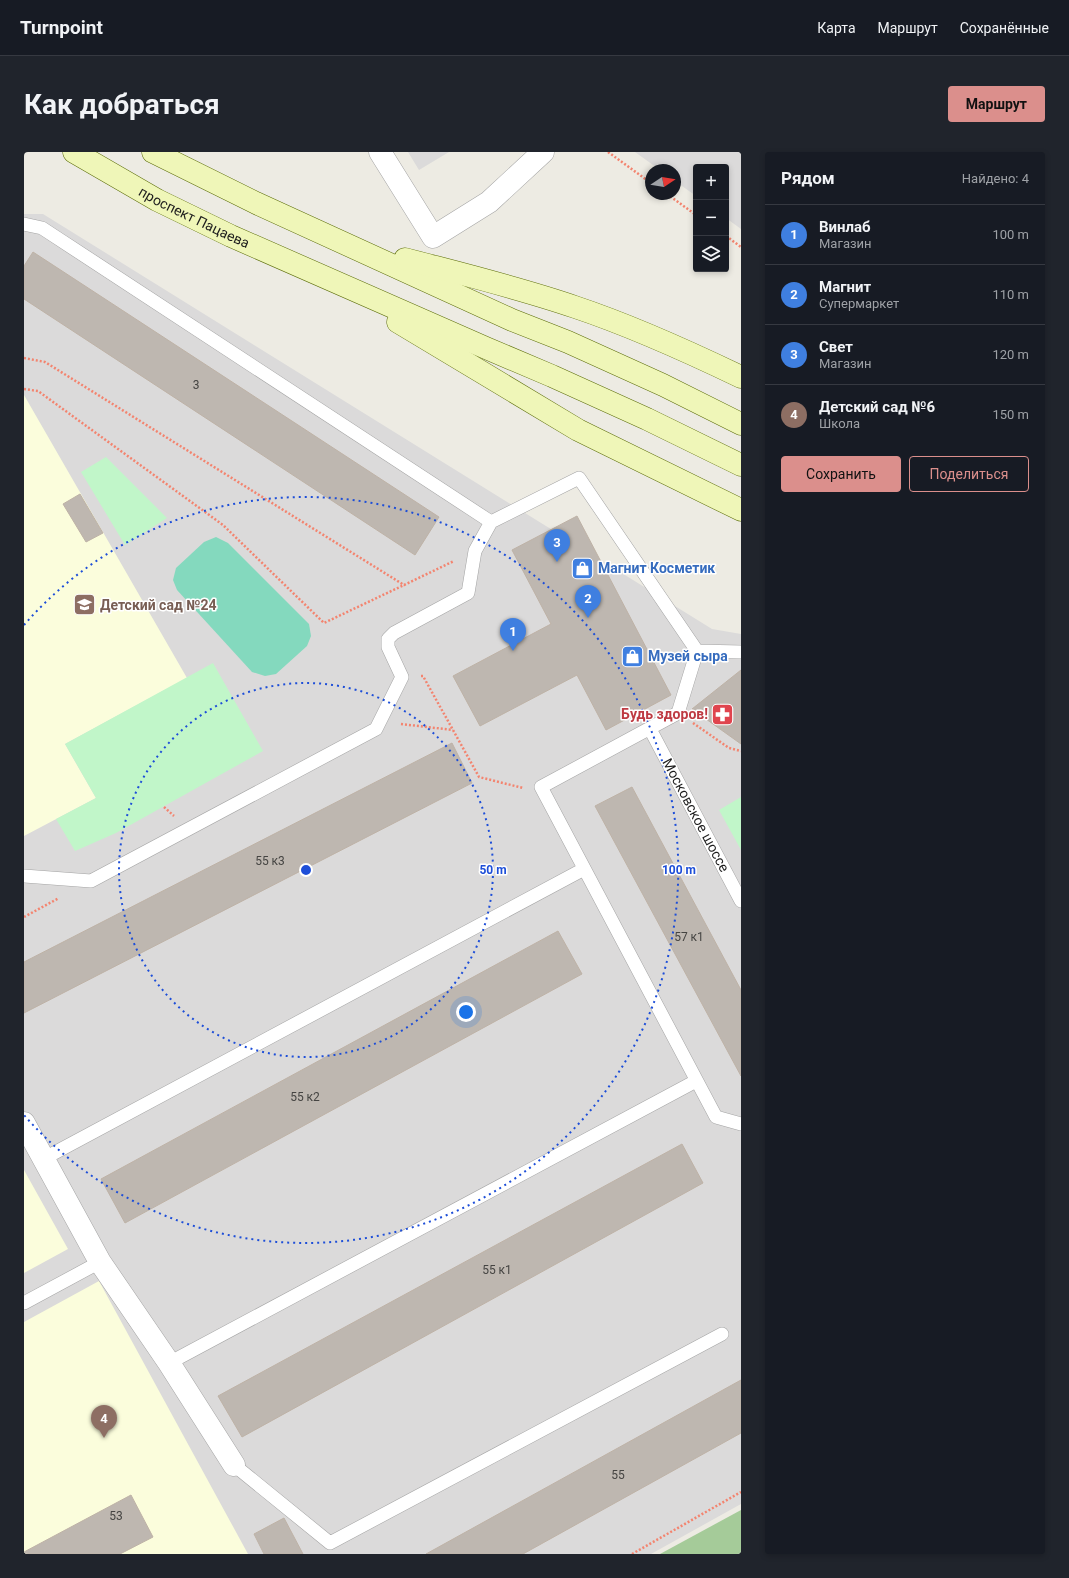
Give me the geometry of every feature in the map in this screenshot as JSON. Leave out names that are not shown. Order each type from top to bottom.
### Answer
[{"type":"main road","name":"проспект Пацаева","points":[[74,152],[157,200],[231,236],[318,274]]},
{"type":"main road","points":[[153,152],[256,203],[512,320],[609,360],[741,424]]},
{"type":"main road","points":[[340,241],[574,306],[615,321],[686,351],[741,377]]},
{"type":"main road","points":[[318,274],[566,382],[647,419],[741,465]]},
{"type":"main road","points":[[318,274],[578,430],[741,510]]},
{"type":"street","points":[[380,152],[433,236],[489,202],[543,152]]},
{"type":"street","points":[[24,1123],[100,1262],[169,1362],[234,1465]]},
{"type":"lane","points":[[24,224],[42,228],[491,522]]},
{"type":"lane","points":[[24,876],[91,881],[376,729],[402,677],[388,647],[388,639],[394,633],[468,593],[475,551],[491,522],[579,478],[697,651]]},
{"type":"lane","points":[[697,651],[741,652]]},
{"type":"lane","points":[[697,651],[678,713],[541,787],[716,1117],[741,1124]]},
{"type":"lane","name":"Московское шоссе","points":[[650,729],[741,901]]},
{"type":"lane","points":[[43,1159],[584,869]]},
{"type":"lane","points":[[169,1362],[696,1081]]},
{"type":"lane","points":[[24,1303],[100,1262]]},
{"type":"lane","points":[[234,1465],[330,1543],[722,1334]]},
{"type":"path","points":[[608,152],[645,178]]},
{"type":"path","points":[[675,200],[693,213]]},
{"type":"path","points":[[729,238],[741,247]]},
{"type":"path","points":[[24,358],[45,362],[404,585]]},
{"type":"path","points":[[24,389],[38,391],[223,525],[324,623],[475,551]]},
{"type":"path","points":[[402,677],[423,676],[479,777],[523,788],[541,787]]},
{"type":"path","points":[[678,713],[729,748],[741,751]]},
{"type":"path","points":[[380,722],[454,730]]},
{"type":"path","points":[[632,1554],[741,1492]]},
{"type":"shaded area","points":[[408,152],[449,152],[419,170]]},
{"type":"shaded area","points":[[635,152],[741,152],[741,229],[729,220],[729,164],[693,164],[693,194],[681,185],[681,164],[652,164]]},
{"type":"shaded area","points":[[24,214],[43,214],[712,629],[741,634],[741,1504],[651,1554],[24,1554]]},
{"type":"shaded area","name":"Детский сад №24","points":[[24,395],[187,678],[65,744],[96,798],[24,836]]},
{"type":"shaded area","points":[[24,1170],[68,1249],[24,1273]]},
{"type":"shaded area","points":[[99,1281],[248,1554],[24,1554],[24,1322]]},
{"type":"green space","points":[[106,457],[167,518],[125,545],[81,472]]},
{"type":"green space","points":[[216,537],[228,543],[309,624],[311,636],[307,646],[276,674],[265,676],[252,672],[177,590],[173,580],[176,568],[204,542]]},
{"type":"green space","points":[[213,663],[263,751],[116,833],[75,851],[56,819],[96,798],[65,744]]},
{"type":"green space","points":[[741,797],[741,850],[719,810]]},
{"type":"green space","points":[[741,1510],[741,1554],[660,1554]]},
{"type":"building","points":[[33,252],[439,517],[415,555],[24,299],[24,266]]},
{"type":"building","points":[[80,494],[103,533],[86,542],[63,504]]},
{"type":"building","points":[[577,516],[671,695],[606,730],[577,675],[480,726],[453,676],[551,624],[512,550]]},
{"type":"building","points":[[741,670],[741,744],[692,709]]},
{"type":"building","points":[[452,743],[472,783],[24,1013],[24,962]]},
{"type":"building","points":[[632,787],[741,990],[741,1076],[595,806]]},
{"type":"building","points":[[558,931],[582,974],[125,1223],[101,1179]]},
{"type":"building","points":[[682,1144],[703,1183],[242,1437],[218,1396]]},
{"type":"building","points":[[741,1380],[741,1433],[523,1554],[426,1554]]},
{"type":"building","points":[[131,1495],[153,1537],[120,1554],[24,1554],[24,1552]]},
{"type":"building","points":[[284,1518],[303,1554],[264,1554],[254,1534]]},
{"type":"place","name":"Свет","points":[[557,562]]},
{"type":"place","name":"Магнит Косметик","points":[[582,568]]},
{"type":"place","name":"Детский сад №24","points":[[85,605]]},
{"type":"place","name":"Магнит","points":[[588,618]]},
{"type":"place","name":"Винлаб","points":[[513,651]]},
{"type":"place","name":"Музей сыра","points":[[632,656]]},
{"type":"place","name":"Будь здоров!","points":[[723,714]]},
{"type":"place","name":"Детский сад №6","points":[[104,1438]]}]
